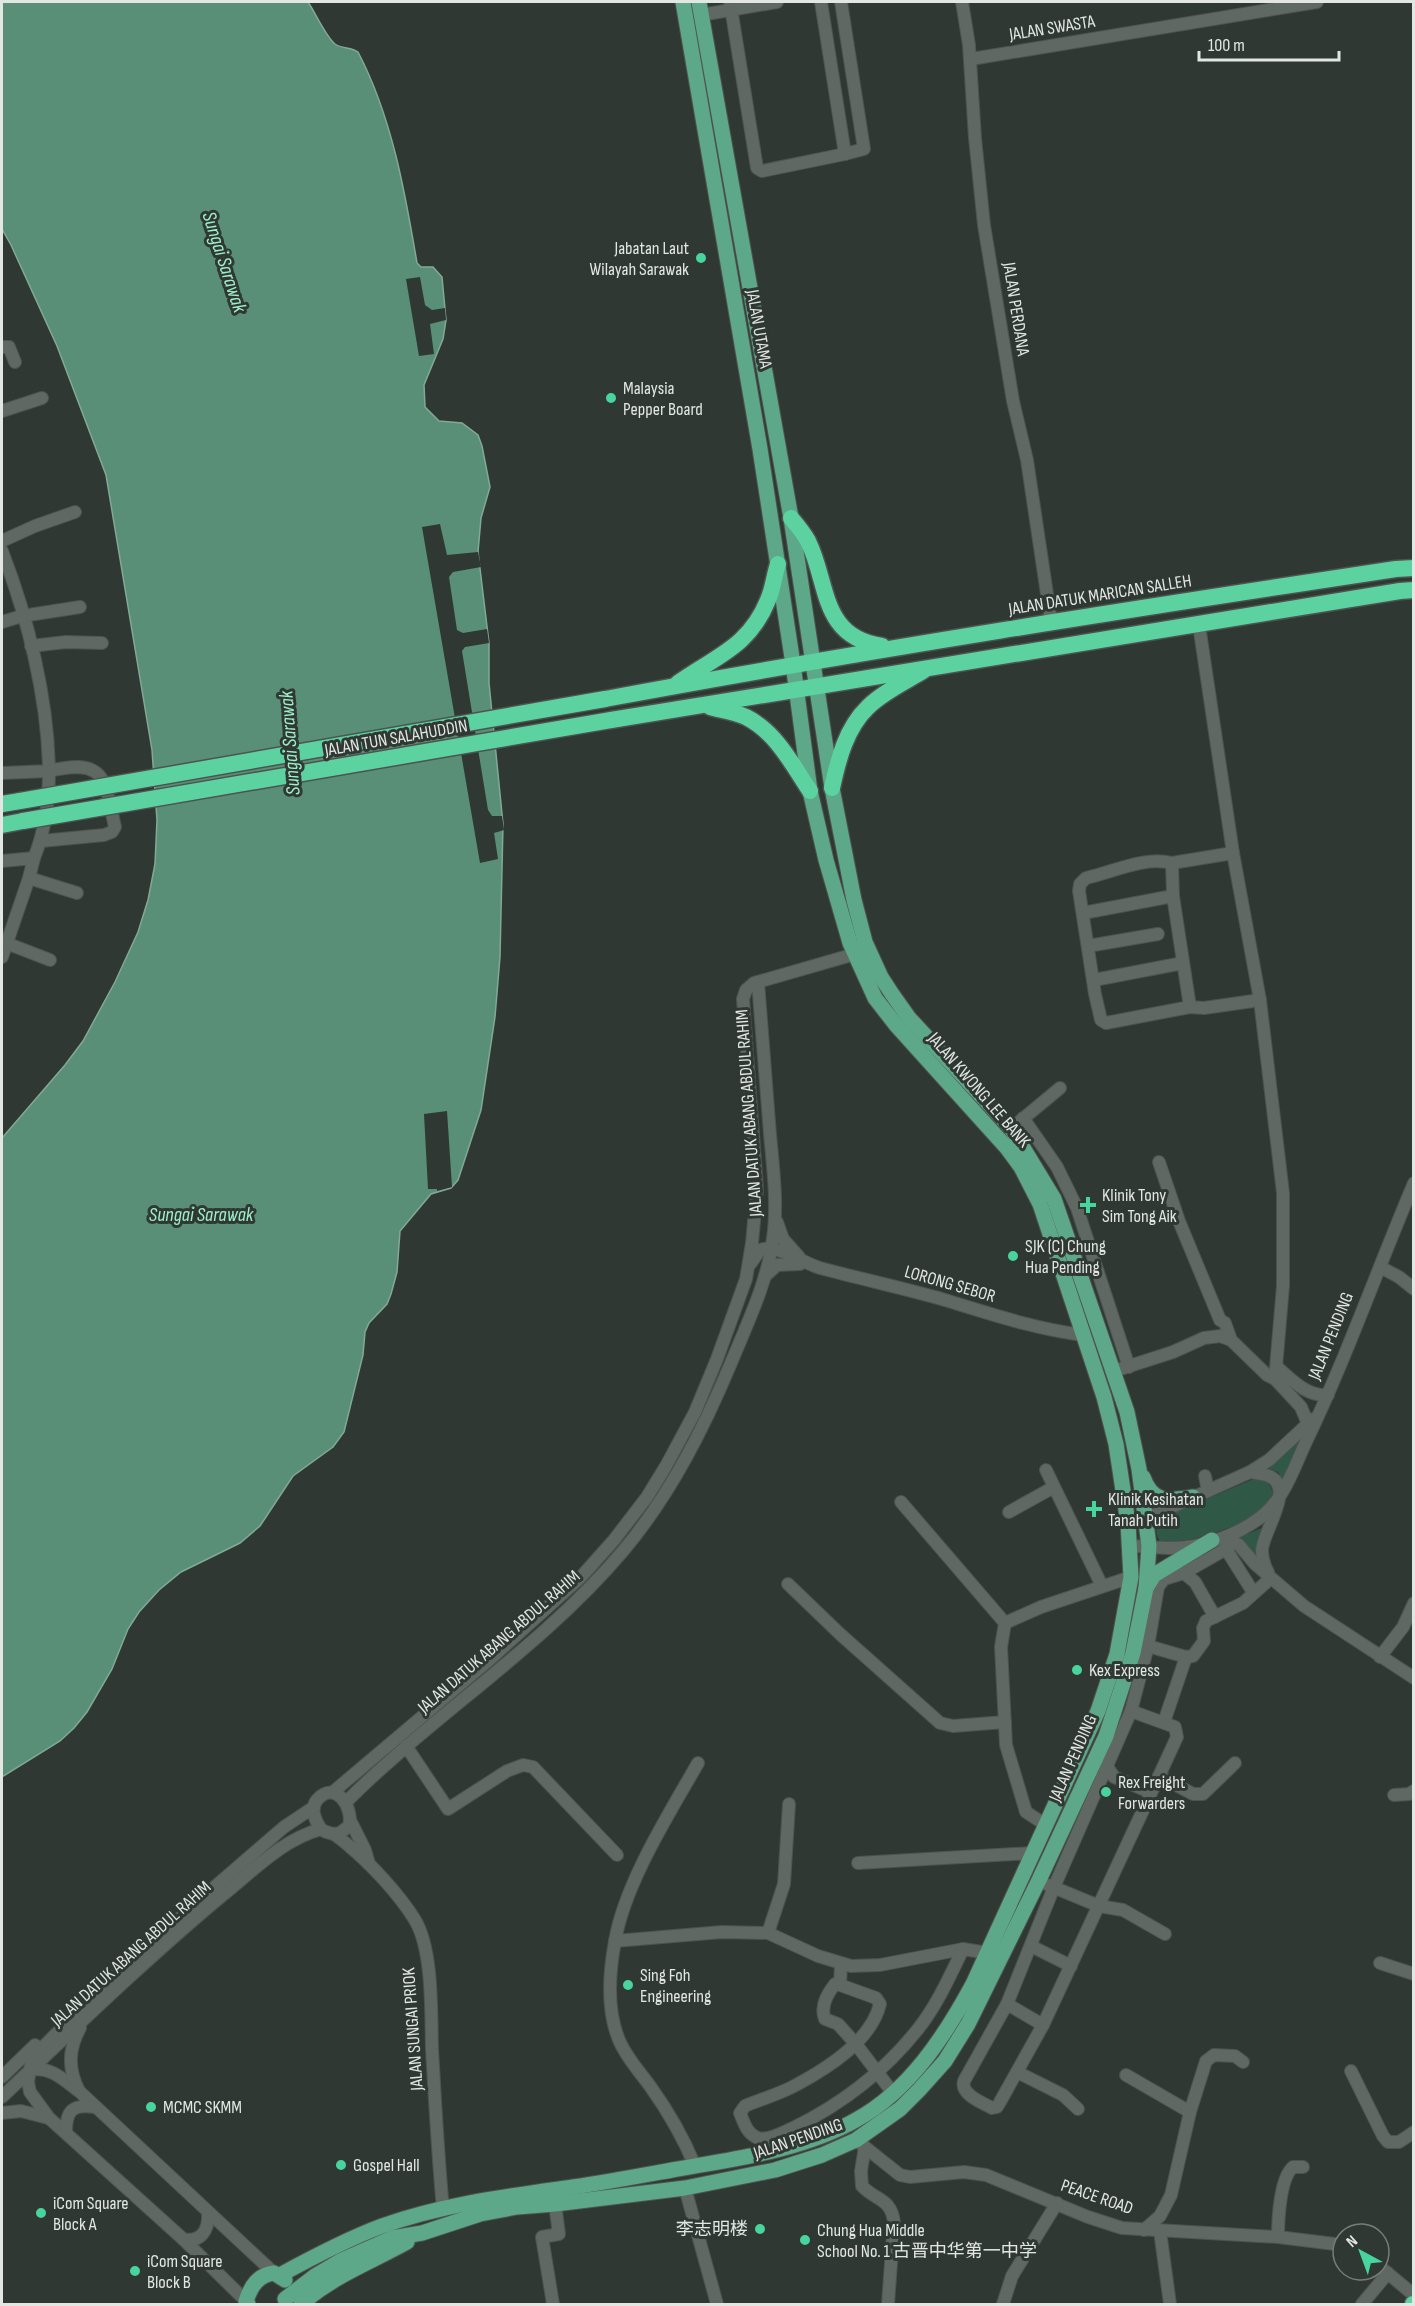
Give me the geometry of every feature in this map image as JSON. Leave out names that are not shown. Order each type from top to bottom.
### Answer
[{"type":"highway","points":[[791,518],[808,542],[829,606],[840,624],[855,638],[865,643],[897,647]]},
{"type":"highway","points":[[672,687],[732,648],[753,629],[770,597],[778,564]]},
{"type":"highway","name":"JALAN DATUK MARICAN SALLEH","points":[[794,664],[1051,621],[1413,568]]},
{"type":"highway","points":[[796,689],[1413,590]]},
{"type":"highway","name":"JALAN TUN SALAHUDDIN","points":[[2,804],[794,664]]},
{"type":"highway","points":[[832,788],[840,756],[850,731],[868,707],[932,666]]},
{"type":"highway","name":"JALAN TUN SALAHUDDIN","points":[[2,825],[796,689]]},
{"type":"highway","points":[[705,705],[744,716],[762,727],[778,743],[810,791]]},
{"type":"main road","name":"JALAN UTAMA","points":[[683,2],[778,564],[796,689]]},
{"type":"main road","name":"JALAN UTAMA","points":[[700,8],[791,518],[817,685]]},
{"type":"main road","name":"JALAN KWONG LEE BANK","points":[[817,685],[832,788],[854,900],[865,942],[881,978],[909,1018],[1011,1128],[1054,1199],[1127,1412],[1139,1469],[1145,1518]]},
{"type":"main road","name":"JALAN KWONG LEE BANK","points":[[796,689],[810,791],[826,860],[855,954],[875,998],[896,1025],[1007,1148],[1021,1167],[1040,1204],[1104,1397],[1116,1444],[1128,1523]]},
{"type":"main road","points":[[1139,1469],[1150,1492],[1156,1497],[1169,1501],[1193,1497]]},
{"type":"main road","name":"JALAN PENDING","points":[[283,2302],[315,2276],[368,2247],[392,2238],[422,2233],[480,2214],[517,2207],[685,2188],[775,2170],[861,2143],[900,2109],[945,2061],[968,2024],[1039,1880],[1101,1764],[1128,1705],[1145,1639],[1149,1546],[1145,1518]]},
{"type":"main road","name":"JALAN PENDING","points":[[247,2302],[253,2284],[260,2278],[277,2274],[382,2226],[443,2208],[695,2166],[771,2144],[830,2133],[857,2120],[893,2093],[933,2049],[957,2015],[988,1953],[1098,1711],[1117,1654],[1131,1577],[1128,1523]]},
{"type":"main road","points":[[1146,1588],[1154,1575],[1224,1542]]},
{"type":"main road","points":[[301,2304],[340,2275],[422,2233]]},
{"type":"main road","points":[[277,2274],[287,2282],[288,2288],[283,2302]]},
{"type":"street","points":[[700,8],[777,2]]},
{"type":"street","points":[[821,2],[845,154]]},
{"type":"street","points":[[730,6],[757,168],[762,171],[864,150],[841,2]]},
{"type":"street","name":"JALAN PERDANA","points":[[962,2],[970,59],[984,225],[1013,401],[1027,460],[1051,621]]},
{"type":"street","name":"JALAN SWASTA","points":[[970,59],[1317,2]]},
{"type":"street","points":[[831,74],[852,71]]},
{"type":"street","points":[[2,347],[9,347],[15,363]]},
{"type":"street","points":[[2,411],[42,398]]},
{"type":"street","points":[[2,542],[35,526],[75,512]]},
{"type":"street","points":[[2,551],[31,645],[46,724],[49,771],[49,789],[41,841],[2,957]]},
{"type":"street","points":[[2,622],[22,616],[80,607]]},
{"type":"street","points":[[1199,625],[1233,852],[1260,1000],[1284,1200],[1283,1286],[1276,1373],[1301,1407],[1308,1424]]},
{"type":"street","points":[[31,645],[66,642],[102,643]]},
{"type":"street","points":[[2,773],[85,768],[94,770],[103,778],[115,827],[112,832],[104,835],[41,841]]},
{"type":"street","points":[[1233,852],[1172,863],[1160,860],[1140,863],[1086,878],[1080,884],[1079,891],[1095,994],[1103,1022],[1190,1007],[1204,1008],[1260,1000]]},
{"type":"street","points":[[2,861],[34,858]]},
{"type":"street","points":[[1172,863],[1173,896],[1190,1007]]},
{"type":"street","points":[[29,878],[77,893]]},
{"type":"street","points":[[1083,913],[1173,896]]},
{"type":"street","points":[[1088,946],[1158,934]]},
{"type":"street","points":[[6,943],[50,960]]},
{"type":"street","points":[[758,982],[855,954]]},
{"type":"street","points":[[1094,980],[1184,963]]},
{"type":"street","name":"JALAN DATUK ABANG ABDUL RAHIM","points":[[333,1792],[531,1624],[581,1577],[614,1540],[646,1497],[666,1466],[695,1412],[717,1359],[747,1270],[757,1189],[742,999],[746,990],[758,982],[775,1213],[772,1247],[764,1277],[720,1390],[696,1439],[680,1470],[630,1542],[596,1581],[556,1620],[406,1746],[346,1802]]},
{"type":"street","points":[[1011,1128],[1060,1088]]},
{"type":"street","points":[[1023,1118],[1057,1167],[1077,1208],[1129,1367]]},
{"type":"street","points":[[1159,1162],[1179,1221],[1220,1320],[1225,1323],[1231,1340]]},
{"type":"street","name":"JALAN PENDING","points":[[1128,1523],[1145,1518],[1250,1472],[1269,1460],[1320,1412],[1413,1183]]},
{"type":"street","points":[[775,1213],[783,1239],[807,1264]]},
{"type":"street","points":[[747,1270],[760,1250],[772,1247],[807,1264]]},
{"type":"street","points":[[764,1277],[777,1264],[807,1264]]},
{"type":"street","name":"LORONG SEBOR","points":[[807,1264],[945,1300],[1028,1325],[1083,1335]]},
{"type":"street","points":[[1380,1267],[1399,1276],[1413,1290]]},
{"type":"street","points":[[1204,1338],[1220,1320]]},
{"type":"street","points":[[1114,1371],[1204,1338],[1220,1336],[1231,1340],[1267,1375],[1276,1373],[1308,1392],[1319,1396],[1328,1395]]},
{"type":"street","points":[[1270,1577],[1263,1562],[1262,1548],[1280,1499],[1320,1412]]},
{"type":"street","points":[[1046,1470],[1102,1586]]},
{"type":"street","points":[[1250,1472],[1275,1480],[1279,1488],[1280,1499]]},
{"type":"street","points":[[1205,1476],[1208,1491]]},
{"type":"street","points":[[1009,1512],[1054,1487]]},
{"type":"street","points":[[1270,1577],[1243,1604],[1206,1621],[1203,1628],[1204,1641],[1193,1656],[1186,1658],[1145,1639],[1158,1587],[1164,1579],[1184,1573],[1224,1542],[1261,1518],[1280,1499]]},
{"type":"street","points":[[901,1502],[1005,1623]]},
{"type":"street","points":[[1224,1542],[1254,1592]]},
{"type":"street","points":[[1131,1546],[1189,1547],[1224,1542],[1304,1606],[1413,1678]]},
{"type":"street","points":[[1184,1573],[1196,1582],[1215,1617]]},
{"type":"street","points":[[1005,1623],[1041,1607],[1131,1577]]},
{"type":"street","points":[[788,1584],[840,1634],[940,1723],[953,1726],[1005,1722]]},
{"type":"street","points":[[1380,1657],[1403,1627],[1413,1603]]},
{"type":"street","points":[[1005,1623],[1001,1647],[1006,1744],[1026,1812],[1046,1825]]},
{"type":"street","points":[[1164,1722],[1186,1658]]},
{"type":"street","points":[[1128,1705],[1175,1727],[1177,1737],[1043,2025],[997,2107],[992,2108],[964,2091],[962,2086],[1007,2004],[1101,1764],[1114,1777],[1150,1792]]},
{"type":"street","points":[[406,1746],[448,1809],[507,1771],[523,1765],[533,1767],[617,1855]]},
{"type":"street","points":[[695,2166],[678,2129],[619,2040],[612,2015],[610,1968],[617,1929],[629,1895],[656,1836],[698,1763]]},
{"type":"street","points":[[1159,1776],[1193,1794],[1203,1794],[1235,1763]]},
{"type":"street","points":[[1394,1795],[1409,1794],[1413,1791]]},
{"type":"street","points":[[333,1792],[346,1802],[350,1820],[362,1842],[369,1865],[334,1834],[321,1829],[316,1821],[314,1807],[319,1798],[333,1792]]},
{"type":"street","points":[[768,1933],[783,1884],[789,1804]]},
{"type":"street","name":"JALAN DATUK ABANG ABDUL RAHIM","points":[[2,2077],[210,1891],[284,1827],[314,1807]]},
{"type":"street","points":[[334,1834],[345,1829],[350,1820]]},
{"type":"street","name":"JALAN DATUK ABANG ABDUL RAHIM","points":[[2,2097],[166,1943],[278,1848],[298,1836],[321,1829]]},
{"type":"street","points":[[858,1863],[1033,1853]]},
{"type":"street","name":"JALAN SUNGAI PRIOK","points":[[369,1865],[413,1917],[423,1936],[431,2015],[443,2208]]},
{"type":"street","points":[[1039,1880],[1099,1906],[1123,1910],[1165,1934]]},
{"type":"street","points":[[615,1941],[722,1932],[768,1933],[841,1965],[858,1966],[880,1965],[963,1949],[988,1953]]},
{"type":"street","points":[[1031,1946],[1071,1966]]},
{"type":"street","points":[[893,2093],[877,2073],[855,2043],[838,2024],[825,2019],[822,2013],[829,1991],[835,1984],[876,1998],[880,2004],[877,2018],[855,2043],[846,2053],[794,2086],[745,2106],[740,2113],[746,2128],[756,2137],[771,2144],[857,2090],[877,2073],[900,2051],[920,2027],[943,1991],[963,1949]]},
{"type":"street","points":[[1380,1963],[1413,1974]]},
{"type":"street","points":[[840,1985],[841,1965]]},
{"type":"street","points":[[98,1993],[32,2058],[30,2092],[50,2118],[183,2239],[247,2302]]},
{"type":"street","points":[[1007,2004],[1043,2025]]},
{"type":"street","points":[[80,2092],[74,2080],[70,2062],[73,2041],[84,2019]]},
{"type":"street","points":[[1144,2230],[1160,2216],[1171,2195],[1190,2112],[1206,2061],[1214,2055],[1235,2056],[1243,2062]]},
{"type":"street","points":[[2,2084],[12,2074],[20,2071],[40,2068],[55,2073],[80,2092],[208,2213],[277,2274]]},
{"type":"street","points":[[1351,2071],[1388,2142],[1398,2142],[1413,2132]]},
{"type":"street","points":[[1017,2072],[1063,2095],[1078,2109]]},
{"type":"street","points":[[1126,2075],[1190,2112]]},
{"type":"street","points":[[66,2132],[66,2122],[70,2112],[77,2106],[94,2106]]},
{"type":"street","points":[[2,2113],[21,2111],[50,2118]]},
{"type":"street","points":[[861,2143],[862,2186],[886,2202],[892,2212],[894,2222],[888,2304]]},
{"type":"street","name":"PEACE ROAD","points":[[861,2143],[900,2175],[910,2177],[964,2172],[986,2175],[1088,2217],[1122,2228],[1278,2236],[1331,2244]]},
{"type":"street","points":[[1278,2236],[1278,2218],[1287,2172],[1293,2167],[1303,2167]]},
{"type":"street","points":[[685,2188],[717,2304]]},
{"type":"street","points":[[1003,2304],[1012,2276],[1057,2203]]},
{"type":"street","points":[[553,2304],[542,2237],[559,2234],[555,2204]]},
{"type":"street","points":[[183,2239],[196,2239],[204,2233],[209,2222],[208,2213]]},
{"type":"street","points":[[1160,2231],[1170,2304]]},
{"type":"street","points":[[1391,2276],[1413,2295]]},
{"type":"street","points":[[1362,2304],[1375,2282]]},
{"type":"shaded area","points":[[1304,1435],[1282,1479],[1278,1472],[1268,1468]]},
{"type":"shaded area","points":[[1256,1478],[1268,1483],[1273,1494],[1267,1505],[1257,1513],[1231,1527],[1201,1537],[1173,1542],[1161,1542],[1159,1539],[1156,1531],[1160,1519]]},
{"type":"shaded area","points":[[1264,1527],[1257,1560],[1238,1538]]},
{"type":"water","name":"Sungai Sarawak","points":[[2,2],[308,2],[335,44],[358,52],[380,102],[396,155],[417,263],[421,267],[433,267],[442,277],[446,320],[443,339],[424,385],[425,407],[439,421],[462,423],[478,435],[490,487],[481,518],[478,552],[489,643],[489,683],[503,824],[500,957],[495,1017],[481,1110],[458,1180],[451,1188],[431,1194],[400,1231],[397,1272],[391,1294],[387,1304],[369,1323],[365,1332],[363,1355],[344,1432],[333,1447],[293,1476],[260,1526],[240,1543],[181,1572],[159,1590],[139,1612],[128,1629],[112,1669],[87,1712],[74,1728],[60,1741],[2,1777],[2,1138],[83,1041],[115,982],[138,932],[148,900],[155,864],[157,820],[152,750],[106,475],[57,346],[2,229]]},
{"type":"pier","points":[[420,277],[425,305],[432,310],[445,308],[446,320],[430,324],[434,354],[419,356],[406,279]]},
{"type":"pier","points":[[440,524],[447,555],[478,552],[481,567],[453,572],[449,577],[457,630],[463,633],[487,629],[489,643],[465,647],[462,651],[488,810],[492,816],[502,816],[504,830],[494,833],[498,859],[480,863],[422,527]]},
{"type":"pier","points":[[447,1111],[452,1187],[437,1191],[437,1189],[428,1189],[424,1114]]},
{"type":"place","name":"Jabatan Laut Wilayah Sarawak","points":[[701,258]]},
{"type":"place","name":"Malaysia Pepper Board","points":[[611,398]]},
{"type":"place","name":"Klinik Tony Sim Tong Aik","points":[[1088,1205]]},
{"type":"place","name":"SJK (C) Chung Hua Pending","points":[[1013,1256]]},
{"type":"place","name":"Klinik Kesihatan Tanah Putih","points":[[1094,1509]]},
{"type":"place","name":"Kex Express","points":[[1077,1670]]},
{"type":"place","name":"Rex Freight Forwarders","points":[[1106,1792]]},
{"type":"place","name":"Sing Foh Engineering","points":[[628,1985]]},
{"type":"place","name":"MCMC SKMM","points":[[151,2107]]},
{"type":"place","name":"Gospel Hall","points":[[341,2165]]},
{"type":"place","name":"iCom Square Block A","points":[[41,2213]]},
{"type":"place","name":"李志明楼","points":[[760,2229]]},
{"type":"place","name":"Chung Hua Middle School No. 1 古晋中华第一中学","points":[[805,2240]]},
{"type":"place","name":"iCom Square Block B","points":[[135,2271]]}]
